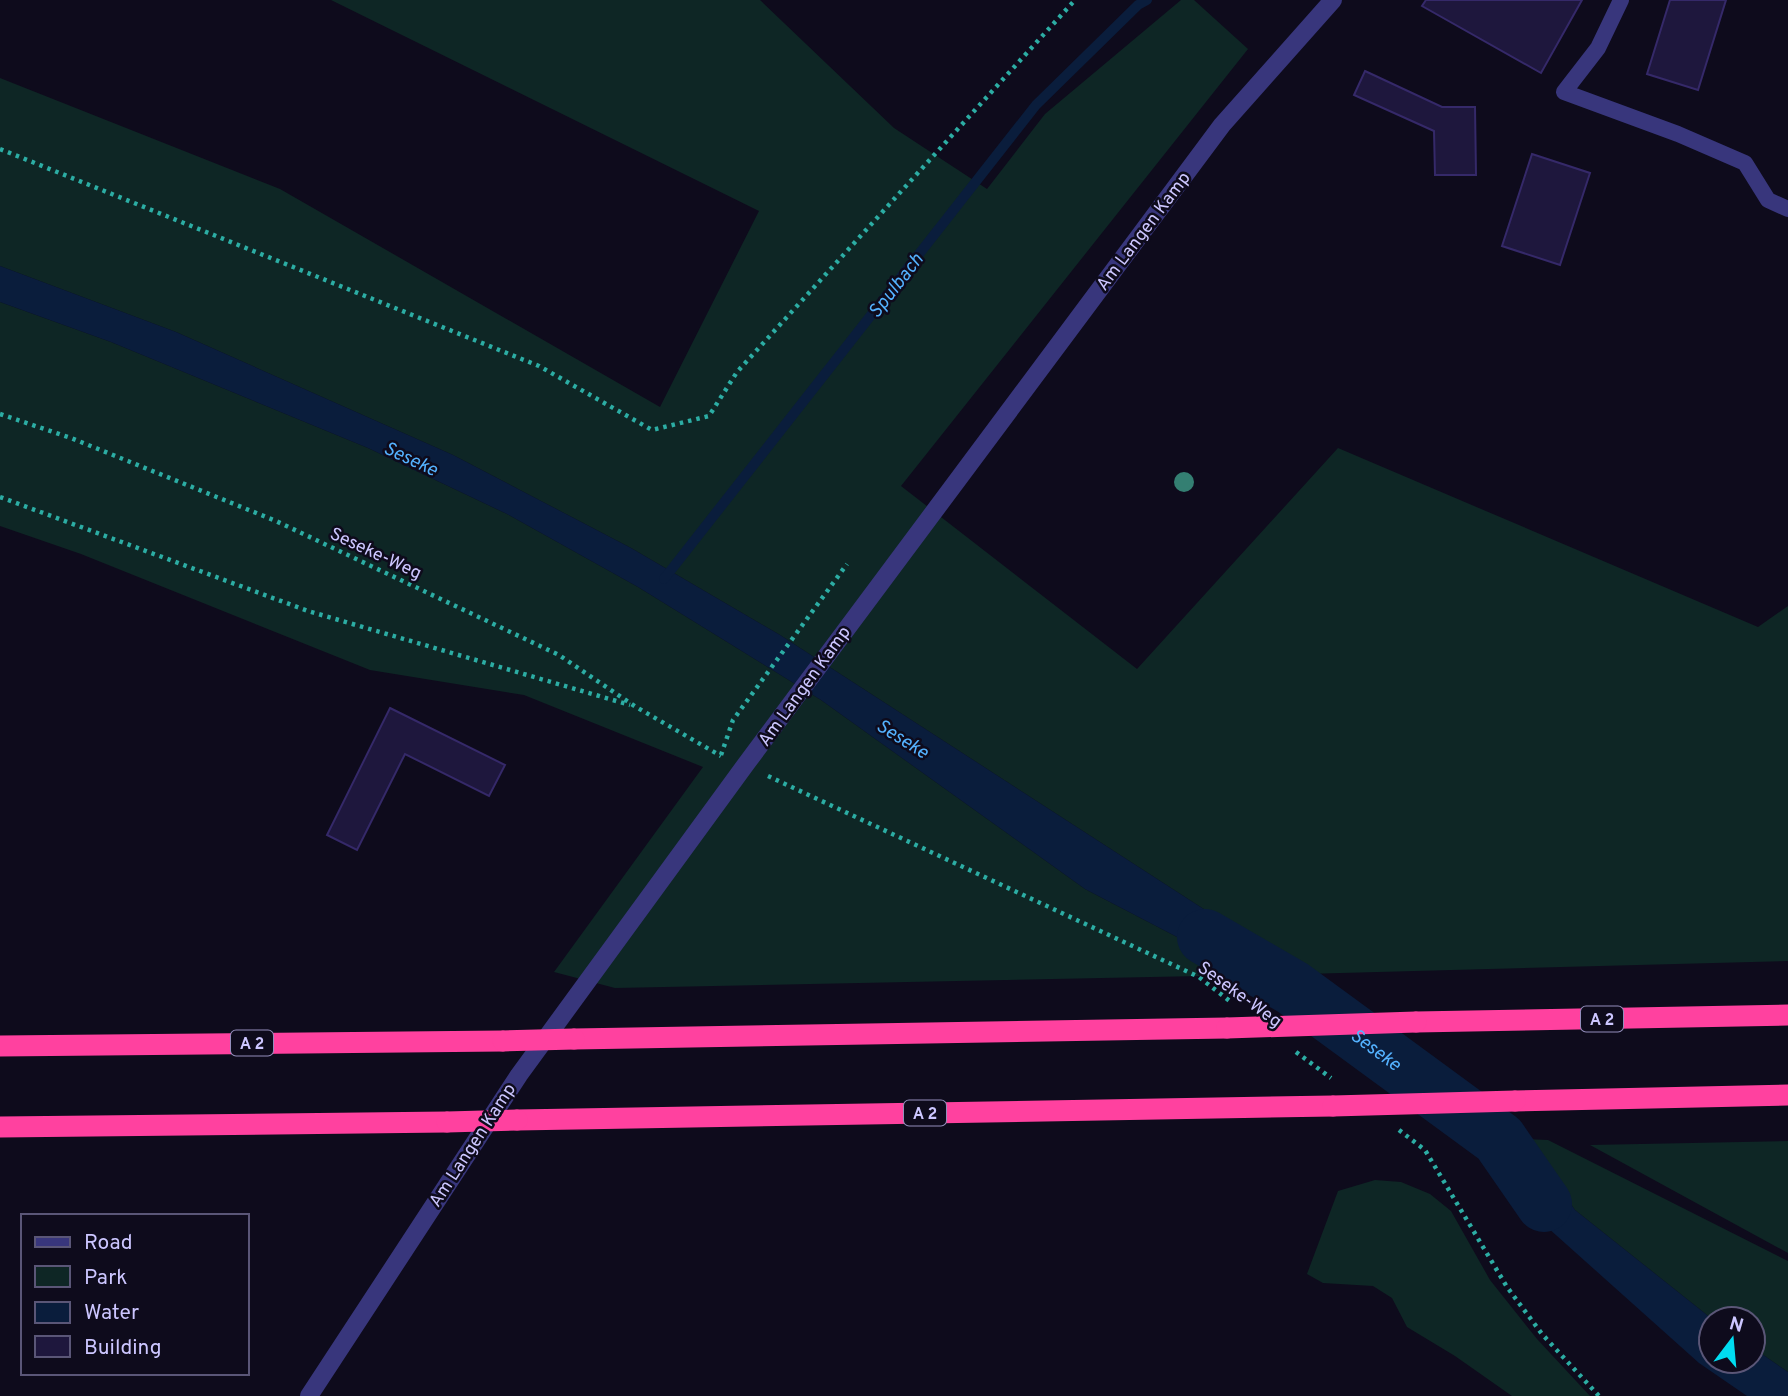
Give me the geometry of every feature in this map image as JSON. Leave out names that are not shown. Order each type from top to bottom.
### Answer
[{"type":"highway","name":"A 2","points":[[0,1046],[574,1040],[1788,1015]]},
{"type":"highway","name":"A 2","points":[[0,1127],[447,1122],[1788,1095]]},
{"type":"street","name":"Am Langen Kamp","points":[[309,1396],[519,1074],[746,764],[1222,125],[1333,0]]},
{"type":"lane","points":[[1621,0],[1598,48],[1564,92],[1678,134],[1745,163],[1768,200],[1788,209]]},
{"type":"path","points":[[0,149],[539,366],[652,430],[709,416],[737,372],[1075,0]]},
{"type":"path","name":"Seseke-Weg","points":[[0,414],[71,438],[276,521],[559,655],[636,707],[720,756],[733,720],[847,564]]},
{"type":"path","points":[[0,497],[308,611],[636,707]]},
{"type":"path","name":"Seseke-Weg","points":[[746,764],[822,803],[1199,977],[1242,1010]]},
{"type":"path","points":[[1296,1051],[1339,1084]]},
{"type":"path","points":[[1392,1125],[1425,1150],[1507,1287],[1542,1334],[1599,1396]]},
{"type":"green space","points":[[331,0],[760,0],[894,128],[987,189],[1045,114],[1181,0],[1194,0],[1248,49],[901,486],[1137,669],[1338,448],[1758,627],[1788,606],[1788,961],[1304,974],[780,635],[631,548],[453,455],[176,332],[0,266],[0,78],[280,189],[660,407],[759,211]]},
{"type":"green space","points":[[0,302],[111,342],[368,448],[507,514],[638,587],[821,700],[1085,889],[1250,975],[615,988],[554,972],[703,767],[524,695],[370,670],[81,554],[0,526]]},
{"type":"green space","points":[[1524,1139],[1548,1140],[1788,1261],[1788,1372],[1767,1358],[1767,1305],[1697,1307],[1575,1210]]},
{"type":"green space","points":[[1788,1141],[1788,1253],[1590,1145]]},
{"type":"green space","points":[[1375,1180],[1401,1182],[1430,1194],[1451,1211],[1490,1280],[1537,1339],[1590,1396],[1512,1396],[1455,1356],[1407,1327],[1392,1298],[1373,1286],[1323,1283],[1307,1274],[1338,1191]]},
{"type":"water","points":[[0,266],[176,332],[453,455],[631,548],[780,635],[1304,974],[1250,975],[1085,889],[821,700],[638,587],[507,514],[368,448],[111,342],[0,302]]},
{"type":"water","points":[[1524,1139],[1575,1210],[1697,1307],[1697,1361],[1528,1210],[1484,1141]]},
{"type":"water","points":[[1767,1358],[1788,1372],[1788,1396],[1747,1396],[1716,1375],[1767,1375]]},
{"type":"building","points":[[1426,0],[1582,0],[1541,73],[1422,6]]},
{"type":"building","points":[[1670,0],[1726,0],[1698,90],[1647,74]]},
{"type":"building","points":[[1365,71],[1442,107],[1475,107],[1476,175],[1435,175],[1434,131],[1354,95]]},
{"type":"building","points":[[1532,154],[1590,173],[1560,265],[1502,246]]},
{"type":"building","points":[[390,708],[505,765],[489,796],[405,754],[357,850],[327,835]]},
{"type":"waterway","name":"Spulbach","points":[[664,579],[1036,105],[1138,5],[1147,0]]},
{"type":"waterway","name":"Seseke","points":[[1205,937],[1293,988],[1499,1139],[1544,1204]]}]
